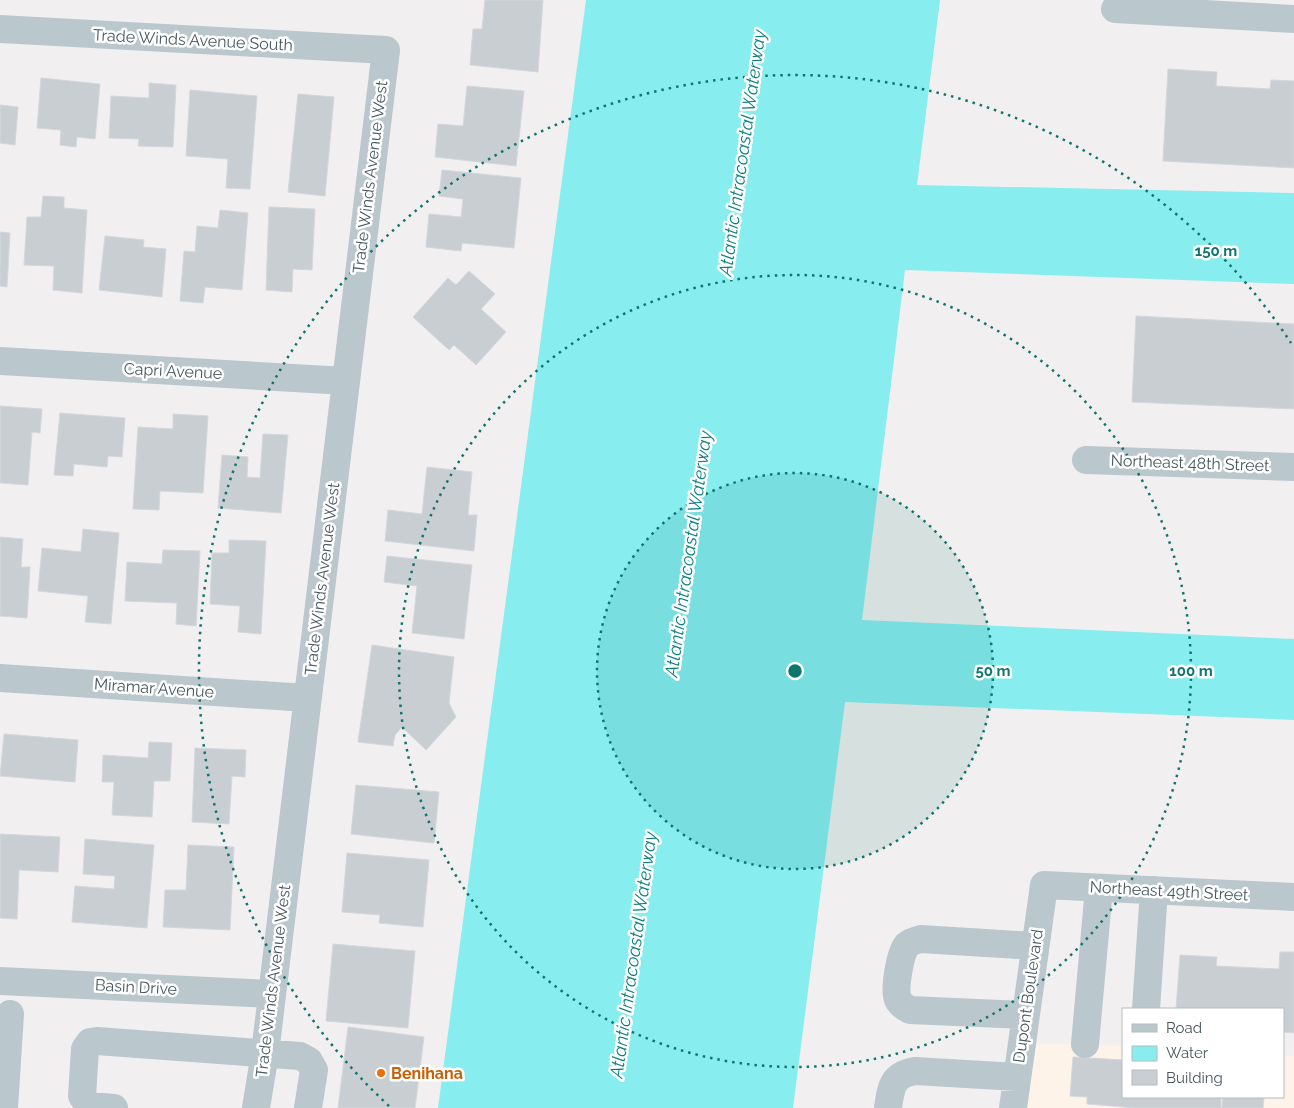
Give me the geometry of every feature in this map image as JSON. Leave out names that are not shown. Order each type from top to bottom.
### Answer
[{"type":"street","points":[[1115,9],[1294,19]]},
{"type":"street","name":"Trade Winds Avenue South","points":[[0,29],[386,50]]},
{"type":"street","name":"Trade Winds Avenue West","points":[[256,1108],[265,1053],[386,50]]},
{"type":"street","name":"Capri Avenue","points":[[0,361],[346,380]]},
{"type":"street","name":"Northeast 48th Street","points":[[1086,460],[1294,467]]},
{"type":"street","name":"Miramar Avenue","points":[[0,678],[307,698]]},
{"type":"street","name":"Northeast 49th Street","points":[[1044,885],[1294,897]]},
{"type":"street","name":"Dupont Boulevard","points":[[1013,1108],[1044,885]]},
{"type":"street","points":[[1085,1044],[1098,888]]},
{"type":"street","points":[[1146,1008],[1154,890]]},
{"type":"street","points":[[1025,1015],[910,1010],[903,1006],[897,997],[899,966],[902,954],[908,944],[921,938],[1035,946]]},
{"type":"street","name":"Basin Drive","points":[[0,980],[271,994]]},
{"type":"street","points":[[4,1108],[10,1014]]},
{"type":"street","points":[[114,1108],[88,1106],[82,1096],[85,1049],[90,1042],[98,1041],[300,1056],[309,1061],[314,1070],[308,1108]]},
{"type":"street","points":[[888,1108],[890,1090],[897,1078],[904,1073],[915,1071],[1016,1077]]},
{"type":"shaded area","points":[[1021,1043],[1122,1046],[1122,1098],[1284,1098],[1284,1055],[1294,1056],[1294,1108],[1013,1108]]},
{"type":"water","name":"Atlantic Intracoastal Waterway","points":[[586,0],[940,0],[917,185],[1294,193],[1294,284],[905,270],[862,620],[1294,639],[1294,720],[845,702],[793,1108],[438,1108]]},
{"type":"building","points":[[485,0],[543,0],[538,72],[470,65],[473,29],[482,29]]},
{"type":"building","points":[[1168,69],[1217,72],[1216,86],[1270,89],[1271,80],[1294,81],[1294,168],[1163,161]]},
{"type":"building","points":[[41,78],[100,84],[95,139],[77,137],[76,147],[60,145],[61,130],[37,128]]},
{"type":"building","points":[[149,83],[176,85],[173,147],[138,146],[139,139],[109,138],[111,96],[149,98]]},
{"type":"building","points":[[467,86],[524,91],[516,166],[435,157],[438,124],[463,126]]},
{"type":"building","points":[[190,90],[257,96],[250,189],[226,188],[228,159],[186,156]]},
{"type":"building","points":[[298,94],[334,97],[325,196],[288,192]]},
{"type":"building","points":[[0,105],[18,107],[15,145],[0,143]]},
{"type":"building","points":[[442,170],[521,178],[514,248],[462,243],[461,251],[426,247],[429,214],[461,217],[463,199],[439,196]]},
{"type":"building","points":[[43,196],[64,197],[64,208],[87,210],[82,293],[53,290],[54,266],[24,265],[27,217],[41,217]]},
{"type":"building","points":[[269,207],[315,209],[312,270],[293,269],[292,292],[266,290]]},
{"type":"building","points":[[220,210],[248,213],[242,290],[205,287],[203,303],[180,301],[184,251],[195,252],[197,226],[218,228]]},
{"type":"building","points":[[0,232],[10,233],[7,287],[0,286]]},
{"type":"building","points":[[105,236],[144,240],[143,247],[166,249],[162,297],[99,290]]},
{"type":"building","points":[[469,271],[495,294],[481,309],[506,332],[476,365],[454,345],[449,350],[413,317],[448,278],[456,285]]},
{"type":"building","points":[[1136,316],[1294,324],[1294,409],[1132,402]]},
{"type":"building","points":[[0,406],[42,409],[40,433],[32,432],[28,485],[0,483]]},
{"type":"building","points":[[60,413],[125,418],[122,457],[108,456],[107,467],[74,464],[73,476],[54,475]]},
{"type":"building","points":[[173,414],[208,416],[203,493],[160,491],[159,510],[133,509],[138,427],[173,429]]},
{"type":"building","points":[[263,434],[288,435],[281,513],[218,508],[222,455],[248,457],[247,477],[260,478]]},
{"type":"building","points":[[427,467],[472,472],[468,515],[477,515],[474,551],[385,541],[388,510],[422,514]]},
{"type":"building","points":[[83,529],[119,533],[111,624],[85,622],[88,596],[38,591],[42,548],[81,552]]},
{"type":"building","points":[[0,537],[23,539],[21,567],[30,567],[27,618],[0,616]]},
{"type":"building","points":[[229,540],[266,541],[261,634],[238,632],[240,606],[210,604],[212,553],[229,553]]},
{"type":"building","points":[[163,550],[200,551],[196,626],[176,624],[177,603],[125,601],[127,562],[162,564]]},
{"type":"building","points":[[387,556],[472,565],[464,639],[412,633],[417,586],[384,582]]},
{"type":"building","points":[[372,645],[454,657],[449,703],[456,717],[426,750],[402,727],[395,735],[393,746],[358,742]]},
{"type":"building","points":[[4,734],[78,740],[75,782],[0,776]]},
{"type":"building","points":[[149,742],[172,743],[170,781],[154,781],[152,817],[112,815],[114,782],[102,782],[103,755],[148,758]]},
{"type":"building","points":[[195,748],[246,750],[245,777],[232,776],[229,824],[192,822]]},
{"type":"building","points":[[356,785],[439,792],[434,843],[351,834]]},
{"type":"building","points":[[0,834],[60,837],[58,872],[19,870],[17,919],[0,918]]},
{"type":"building","points":[[85,839],[154,845],[147,928],[72,922],[75,886],[114,889],[115,876],[83,874]]},
{"type":"building","points":[[188,845],[234,847],[230,930],[163,927],[165,890],[186,890]]},
{"type":"building","points":[[347,853],[429,860],[423,927],[379,923],[380,915],[342,912]]},
{"type":"building","points":[[333,944],[415,951],[408,1028],[326,1021]]},
{"type":"building","points":[[1280,952],[1294,952],[1294,1033],[1284,1032],[1284,1008],[1176,1008],[1180,955],[1217,957],[1216,966],[1279,969]]},
{"type":"building","name":"Benihana","points":[[348,1027],[424,1037],[415,1108],[338,1108]]},
{"type":"building","points":[[1073,1057],[1122,1060],[1122,1098],[1221,1098],[1221,1108],[1136,1108],[1087,1104],[1087,1097],[1070,1096]]},
{"type":"building","points":[[1223,1098],[1264,1098],[1263,1108],[1222,1108]]},
{"type":"place","name":"Benihana","points":[[381,1073]]}]
